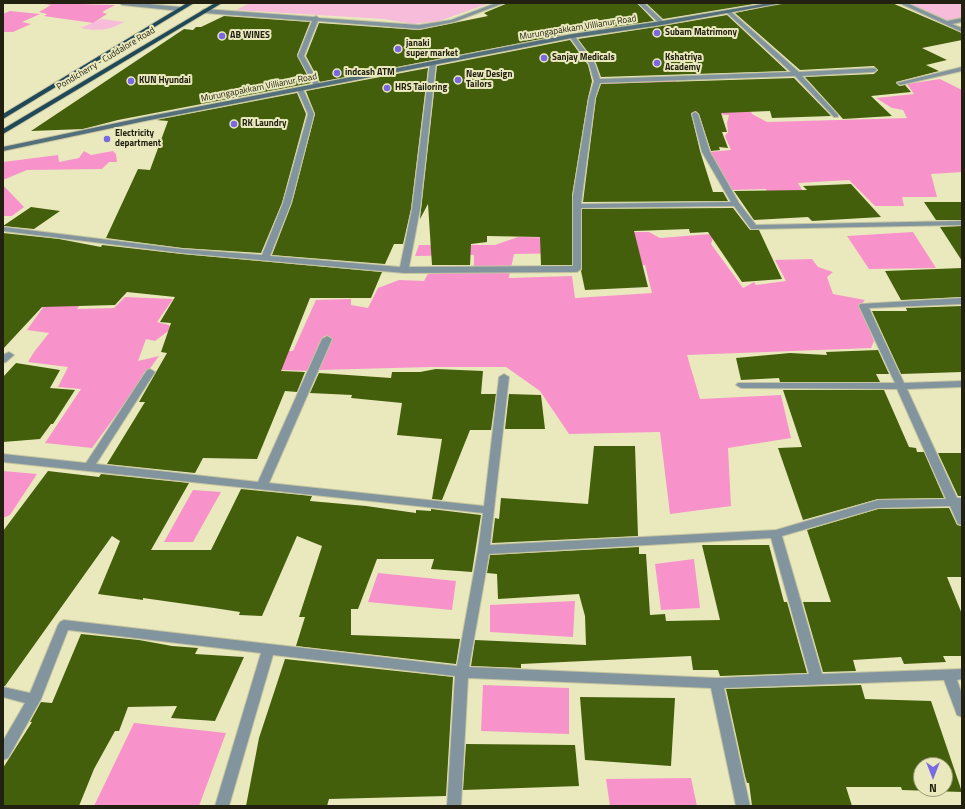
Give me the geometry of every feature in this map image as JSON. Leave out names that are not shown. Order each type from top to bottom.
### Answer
[{"type":"highway","name":"Pondicherry - Cuddalore Road","points":[[3,117],[191,3]]},
{"type":"highway","name":"Pondicherry - Cuddalore Road","points":[[3,132],[204,11],[220,3]]},
{"type":"main road","name":"Murungapakkam Villianur Road","points":[[3,149],[145,119],[572,36],[662,23],[779,3]]},
{"type":"street","points":[[122,3],[180,9]]},
{"type":"street","points":[[204,11],[316,18],[419,27],[452,21],[501,3]]},
{"type":"street","points":[[641,3],[662,23]]},
{"type":"street","points":[[902,3],[962,30]]},
{"type":"street","points":[[729,12],[797,74],[836,116]]},
{"type":"street","points":[[316,18],[301,56],[317,85]]},
{"type":"street","points":[[946,23],[962,20]]},
{"type":"street","points":[[3,229],[182,251],[404,270],[577,269],[577,196],[591,106],[597,82],[592,64],[572,36]]},
{"type":"street","points":[[404,270],[416,210],[433,63]]},
{"type":"street","points":[[900,84],[962,69]]},
{"type":"street","points":[[597,82],[874,70]]},
{"type":"street","points":[[264,258],[287,203],[311,114],[300,89]]},
{"type":"street","points":[[695,114],[706,152],[736,204],[754,227],[962,223]]},
{"type":"street","points":[[577,206],[736,204]]},
{"type":"street","points":[[962,301],[863,306],[958,502],[962,521]]},
{"type":"street","points":[[262,486],[327,339]]},
{"type":"street","points":[[88,468],[150,372]]},
{"type":"street","points":[[454,806],[462,672],[484,550],[504,377]]},
{"type":"street","points":[[741,384],[901,386],[962,384]]},
{"type":"street","points":[[3,458],[488,510]]},
{"type":"street","points":[[484,550],[776,534],[878,504],[958,502]]},
{"type":"street","points":[[776,534],[817,679]]},
{"type":"street","points":[[3,754],[34,699],[64,625],[269,648],[462,672],[716,683],[962,674]]},
{"type":"street","points":[[222,806],[269,648]]},
{"type":"street","points":[[948,674],[962,711]]},
{"type":"street","points":[[716,683],[743,806]]},
{"type":"street","points":[[3,692],[34,699]]},
{"type":"shaded area","points":[[38,3],[115,5],[102,12],[107,14],[93,23],[44,16],[47,14],[39,12],[51,5]]},
{"type":"shaded area","points":[[250,3],[490,3],[439,21],[413,24],[384,19],[236,10]]},
{"type":"shaded area","points":[[962,3],[962,19],[946,22],[907,4]]},
{"type":"shaded area","points":[[10,11],[40,14],[22,22],[31,24],[13,32],[3,32],[3,14]]},
{"type":"shaded area","points":[[102,19],[124,22],[103,30],[80,28]]},
{"type":"shaded area","points":[[940,79],[962,90],[962,172],[931,174],[937,197],[902,197],[904,206],[875,206],[849,180],[798,183],[808,200],[770,199],[766,189],[731,190],[709,152],[731,150],[725,136],[728,132],[727,123],[729,115],[694,113],[684,116],[604,86],[599,82],[676,81],[675,84],[749,105],[752,114],[767,122],[907,118],[903,110],[892,108],[876,98],[914,94],[907,84]]},
{"type":"shaded area","points":[[84,151],[91,155],[113,151],[116,154],[117,162],[109,162],[102,169],[27,170],[3,180],[3,162],[58,155],[59,162],[79,158]]},
{"type":"shaded area","points":[[3,185],[24,207],[12,216],[3,216]]},
{"type":"shaded area","points":[[592,232],[649,232],[660,238],[711,234],[713,238],[711,244],[743,288],[754,282],[756,285],[786,281],[775,260],[812,259],[818,267],[833,272],[827,277],[833,294],[865,300],[860,306],[874,341],[871,348],[687,355],[700,399],[781,395],[791,438],[728,448],[731,506],[670,514],[660,432],[569,434],[540,391],[506,367],[430,367],[319,370],[331,337],[324,336],[310,371],[281,370],[286,351],[293,351],[316,300],[351,299],[351,305],[368,308],[378,288],[399,280],[424,281],[428,274],[510,269],[509,278],[572,276],[575,298],[652,293],[645,265],[617,266],[614,257],[582,256],[579,240]]},
{"type":"shaded area","points":[[913,232],[936,268],[869,269],[847,236]]},
{"type":"shaded area","points":[[518,237],[575,238],[574,253],[514,254],[511,268],[474,268],[474,255],[415,256],[419,245],[495,245]]},
{"type":"shaded area","points":[[94,287],[77,309],[114,308],[125,297],[173,299],[157,322],[169,325],[171,329],[155,341],[146,339],[138,361],[159,356],[92,448],[45,443],[81,389],[58,387],[68,367],[28,362],[49,333],[27,330],[49,299]]},
{"type":"shaded area","points":[[3,471],[37,474],[10,515],[3,518]]},
{"type":"shaded area","points":[[193,490],[221,492],[193,542],[164,542]]},
{"type":"shaded area","points":[[694,559],[700,608],[661,610],[655,564]]},
{"type":"shaded area","points":[[378,573],[456,581],[452,610],[368,602]]},
{"type":"shaded area","points":[[575,601],[573,637],[490,632],[490,605]]},
{"type":"shaded area","points":[[483,685],[569,688],[569,734],[481,731]]},
{"type":"shaded area","points":[[134,723],[226,733],[199,806],[94,806]]},
{"type":"shaded area","points":[[691,778],[697,806],[610,806],[606,779]]},
{"type":"building","points":[[508,3],[637,3],[654,21],[572,33],[320,82],[306,56],[319,23],[419,30],[488,16],[484,13]]},
{"type":"building","points":[[646,3],[760,3],[663,19]]},
{"type":"building","points":[[783,3],[892,3],[962,33],[962,40],[922,48],[947,60],[926,65],[939,71],[896,82],[899,86],[905,85],[911,92],[871,96],[892,116],[843,119],[805,77],[874,74],[878,70],[874,66],[800,70],[735,13]]},
{"type":"building","points":[[727,15],[787,71],[601,77],[596,63],[578,39],[662,26]]},
{"type":"building","points":[[224,16],[310,22],[297,55],[311,83],[118,120],[83,129],[31,131],[184,29],[193,30],[196,27],[201,27]]},
{"type":"building","points":[[570,40],[588,65],[592,81],[572,196],[572,265],[541,265],[540,237],[487,236],[487,242],[471,244],[470,265],[432,265],[428,204],[420,219],[437,66]]},
{"type":"building","points":[[428,68],[411,209],[403,244],[394,244],[385,264],[272,255],[292,203],[315,114],[306,91]]},
{"type":"building","points":[[794,78],[831,116],[772,118],[770,111],[721,113],[727,132],[722,132],[728,148],[719,147],[720,150],[711,151],[699,114],[696,111],[691,113],[700,151],[713,192],[723,192],[728,201],[583,202],[596,98],[601,84]]},
{"type":"building","points":[[297,93],[306,114],[282,203],[261,253],[182,248],[106,238],[138,169],[150,170],[168,121],[156,120]]},
{"type":"building","points":[[851,184],[881,217],[812,221],[808,217],[754,220],[734,191],[807,190],[803,186]]},
{"type":"building","points":[[924,202],[962,202],[962,220],[936,220]]},
{"type":"building","points":[[31,207],[60,211],[34,229],[3,226]]},
{"type":"building","points":[[733,208],[750,230],[759,230],[782,279],[742,282],[708,232],[690,233],[689,229],[634,231],[648,287],[585,290],[581,271],[582,209]]},
{"type":"building","points":[[962,226],[962,261],[940,227]]},
{"type":"building","points":[[3,233],[59,239],[101,247],[102,245],[182,254],[382,272],[371,298],[310,298],[281,371],[305,372],[297,392],[285,391],[257,459],[203,458],[195,473],[107,464],[145,402],[139,402],[167,353],[161,352],[171,323],[160,322],[175,297],[127,292],[115,305],[42,307],[3,349]]},
{"type":"building","points":[[962,268],[962,297],[901,300],[885,271]]},
{"type":"building","points":[[962,306],[962,372],[901,374],[872,311],[907,311],[906,308]]},
{"type":"building","points":[[878,350],[889,374],[876,374],[880,382],[780,382],[779,378],[741,380],[736,358],[790,353],[827,355],[826,352]]},
{"type":"building","points":[[16,363],[60,370],[50,388],[75,390],[53,424],[51,424],[40,439],[3,442],[3,377]]},
{"type":"building","points":[[436,369],[483,371],[481,394],[496,394],[491,430],[470,430],[442,500],[432,499],[442,439],[397,435],[402,403],[351,398],[352,395],[310,393],[319,373],[391,378],[392,372],[420,372]]},
{"type":"building","points":[[783,390],[884,390],[909,447],[916,448],[917,452],[924,452],[944,498],[878,499],[803,520],[778,448],[802,447]]},
{"type":"building","points":[[509,394],[541,395],[545,429],[505,429]]},
{"type":"building","points":[[594,446],[635,446],[638,536],[492,543],[495,518],[499,519],[501,498],[588,504]]},
{"type":"building","points":[[938,453],[962,453],[962,496],[958,496]]},
{"type":"building","points":[[48,471],[99,477],[101,474],[189,483],[151,550],[211,550],[241,489],[312,496],[310,501],[366,506],[416,513],[416,510],[431,511],[431,509],[481,515],[472,572],[431,569],[434,559],[377,559],[358,609],[351,609],[351,635],[460,639],[456,664],[296,646],[305,617],[299,617],[322,546],[297,536],[262,616],[239,615],[240,612],[214,608],[143,598],[143,600],[98,594],[120,541],[112,536],[5,686],[3,686],[3,531]]},
{"type":"building","points":[[949,508],[957,525],[962,526],[962,577],[947,577],[962,614],[962,656],[943,656],[946,662],[904,664],[901,657],[853,660],[856,671],[823,672],[803,602],[831,602],[807,530],[878,509]]},
{"type":"building","points":[[702,545],[769,545],[784,602],[787,602],[807,673],[720,676],[718,670],[693,670],[691,656],[521,664],[521,668],[471,666],[475,640],[586,645],[585,616],[579,594],[498,599],[497,574],[487,573],[490,555],[639,547],[639,554],[646,554],[650,615],[665,614],[666,621],[720,620]]},
{"type":"building","points":[[81,634],[198,648],[195,654],[244,657],[215,721],[171,718],[177,706],[128,707],[119,731],[115,731],[94,769],[79,806],[3,806],[3,768],[32,722],[30,722],[41,702],[52,703]]},
{"type":"building","points":[[285,659],[453,677],[446,796],[329,799],[327,806],[246,806],[259,738]]},
{"type":"building","points":[[861,685],[865,699],[931,701],[950,757],[913,757],[913,790],[902,790],[901,787],[846,787],[852,806],[752,806],[749,783],[747,783],[726,689]]},
{"type":"building","points":[[580,697],[675,698],[671,766],[585,760]]},
{"type":"building","points":[[466,744],[575,745],[579,786],[463,790]]},
{"type":"building","points":[[953,766],[962,792],[953,792]]},
{"type":"place","name":"Subam Matrimony","points":[[657,33]]},
{"type":"place","name":"AB WINES","points":[[222,36]]},
{"type":"place","name":"janaki super market","points":[[398,49]]},
{"type":"place","name":"Sanjay Medicals","points":[[544,58]]},
{"type":"place","name":"Kshatriya Academy","points":[[657,63]]},
{"type":"place","name":"indcash ATM","points":[[337,73]]},
{"type":"place","name":"New Design Tailors","points":[[458,80]]},
{"type":"place","name":"KUN Hyundai","points":[[131,81]]},
{"type":"place","name":"HRS Tailoring","points":[[387,88]]},
{"type":"place","name":"RK Laundry","points":[[234,124]]},
{"type":"place","name":"Electricity department","points":[[107,139]]}]
